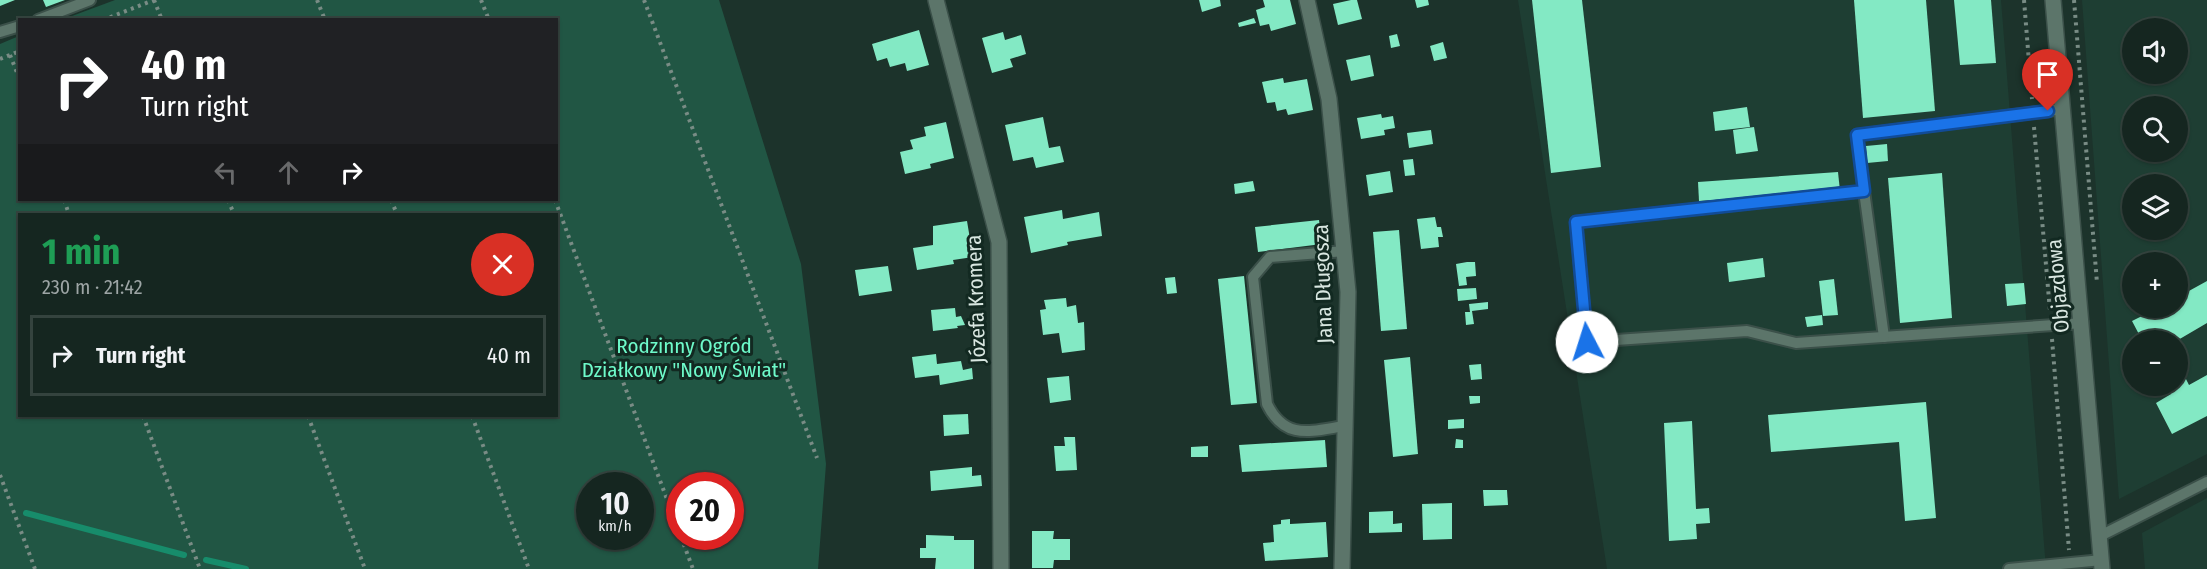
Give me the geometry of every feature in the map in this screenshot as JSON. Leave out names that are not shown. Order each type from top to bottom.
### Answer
[{"type":"street","name":"Józefa Kromera","points":[[936,0],[999,242],[1000,569]]},
{"type":"street","name":"Jana Długosza","points":[[1307,0],[1329,99],[1348,292],[1342,569]]},
{"type":"street","name":"Objazdowa","points":[[2053,0],[2102,565]]},
{"type":"lane","points":[[43,18],[90,0]]},
{"type":"lane","points":[[0,33],[18,27]]},
{"type":"lane","points":[[1884,337],[1857,135],[2063,109]]},
{"type":"lane","points":[[1864,191],[1576,222],[1587,342],[1747,331],[1796,343],[2082,323]]},
{"type":"lane","points":[[1345,251],[1270,258],[1253,277],[1267,405],[1275,420],[1290,430],[1306,432],[1345,426]]},
{"type":"lane","points":[[2100,536],[2207,482]]},
{"type":"lane","points":[[2009,569],[2102,565]]},
{"type":"path","points":[[108,18],[154,0],[161,18]]},
{"type":"path","points":[[317,0],[324,18]]},
{"type":"path","points":[[481,0],[488,18]]},
{"type":"path","points":[[644,0],[817,458]]},
{"type":"path","points":[[2024,0],[2070,565]]},
{"type":"path","points":[[0,59],[18,52]]},
{"type":"path","points":[[10,55],[18,75]]},
{"type":"path","points":[[555,201],[666,497]]},
{"type":"path","points":[[143,417],[200,569]]},
{"type":"path","points":[[308,417],[365,569]]},
{"type":"path","points":[[472,417],[529,569]]},
{"type":"path","points":[[0,475],[35,569]]},
{"type":"path","points":[[686,550],[693,569]]},
{"type":"shaded area","points":[[1518,0],[2001,0],[2046,569],[1607,569]]},
{"type":"shaded area","points":[[2082,0],[2207,0],[2207,454],[2119,499]]},
{"type":"shaded area","points":[[2207,498],[2207,569],[2145,569],[2142,533]]},
{"type":"green space","name":"Rodzinny Ogród Działkowy \"Nowy Świat\"","points":[[115,0],[719,0],[801,264],[826,464],[818,569],[0,569],[0,44],[18,36],[18,201],[558,201],[558,18],[67,18]]},
{"type":"building","points":[[0,0],[15,0],[0,6]]},
{"type":"building","points":[[43,0],[65,0],[46,7]]},
{"type":"building","points":[[1199,0],[1220,0],[1221,6],[1202,12]]},
{"type":"building","points":[[1263,0],[1290,0],[1296,24],[1271,31],[1269,24],[1260,26],[1256,10],[1265,7]]},
{"type":"building","points":[[1357,0],[1362,19],[1338,25],[1333,4]]},
{"type":"building","points":[[1415,0],[1428,0],[1429,5],[1417,8]]},
{"type":"building","points":[[1532,0],[1582,0],[1601,167],[1551,173]]},
{"type":"building","points":[[1854,0],[1926,0],[1935,111],[1863,118]]},
{"type":"building","points":[[1954,0],[1991,0],[1996,63],[1960,65]]},
{"type":"building","points":[[1254,18],[1256,23],[1239,27],[1238,23]]},
{"type":"building","points":[[919,30],[929,65],[907,71],[905,63],[890,67],[887,58],[877,61],[872,44]]},
{"type":"building","points":[[1003,32],[1005,40],[1021,35],[1026,54],[1010,59],[1013,67],[992,73],[982,38]]},
{"type":"building","points":[[1397,34],[1400,46],[1391,48],[1389,36]]},
{"type":"building","points":[[1443,42],[1447,58],[1434,61],[1430,46]]},
{"type":"building","points":[[1370,55],[1374,76],[1351,81],[1346,60]]},
{"type":"building","points":[[1283,78],[1284,83],[1307,79],[1313,110],[1288,115],[1286,109],[1277,111],[1275,102],[1267,103],[1262,82]]},
{"type":"building","points":[[1747,107],[1750,127],[1715,131],[1713,112]]},
{"type":"building","points":[[1381,114],[1382,118],[1393,116],[1395,128],[1384,130],[1385,135],[1361,139],[1357,118]]},
{"type":"building","points":[[1043,117],[1049,148],[1060,146],[1064,162],[1036,168],[1033,157],[1013,161],[1005,125]]},
{"type":"building","points":[[946,122],[954,158],[930,164],[931,168],[905,174],[900,152],[913,149],[910,140],[926,136],[924,127]]},
{"type":"building","points":[[1754,127],[1758,151],[1736,154],[1733,130]]},
{"type":"building","points":[[1431,130],[1433,144],[1409,148],[1407,133]]},
{"type":"building","points":[[1887,144],[1888,161],[1867,163],[1866,146]]},
{"type":"building","points":[[1413,159],[1415,175],[1405,176],[1403,160]]},
{"type":"building","points":[[1390,171],[1393,192],[1369,196],[1366,175]]},
{"type":"building","points":[[1838,172],[1840,191],[1699,201],[1698,182]]},
{"type":"building","points":[[1942,173],[1952,318],[1900,323],[1888,178]]},
{"type":"building","points":[[1253,181],[1255,191],[1235,194],[1234,184]]},
{"type":"building","points":[[1062,210],[1063,219],[1099,212],[1102,236],[1067,242],[1068,245],[1031,253],[1024,217]]},
{"type":"building","points":[[1435,217],[1437,227],[1441,227],[1443,237],[1438,237],[1439,247],[1421,249],[1417,219]]},
{"type":"building","points":[[1319,220],[1322,244],[1258,252],[1255,227]]},
{"type":"building","points":[[967,221],[973,257],[953,260],[954,264],[917,270],[913,248],[933,245],[933,226]]},
{"type":"building","points":[[1399,230],[1407,329],[1381,331],[1373,232]]},
{"type":"building","points":[[1763,258],[1765,277],[1729,282],[1727,263]]},
{"type":"building","points":[[1475,262],[1476,276],[1466,277],[1467,285],[1459,286],[1456,264]]},
{"type":"building","points":[[888,266],[892,291],[859,296],[855,270]]},
{"type":"building","points":[[1244,276],[1257,403],[1231,405],[1218,279]]},
{"type":"building","points":[[1175,277],[1177,293],[1167,294],[1165,278]]},
{"type":"building","points":[[1834,279],[1838,315],[1823,316],[1819,281]]},
{"type":"building","points":[[2207,281],[2207,323],[2188,334],[2188,330],[2137,330],[2132,321],[2138,318],[2188,318],[2188,291]]},
{"type":"building","points":[[2024,283],[2026,304],[2007,306],[2005,284]]},
{"type":"building","points":[[1476,288],[1477,299],[1458,301],[1457,289]]},
{"type":"building","points":[[1066,298],[1067,307],[1076,305],[1078,323],[1084,322],[1085,350],[1062,353],[1059,333],[1043,335],[1040,310],[1046,309],[1044,300]]},
{"type":"building","points":[[1488,302],[1488,309],[1472,311],[1474,324],[1466,325],[1465,312],[1470,312],[1469,304]]},
{"type":"building","points":[[955,308],[956,317],[961,316],[965,325],[933,331],[931,310]]},
{"type":"building","points":[[1822,315],[1823,325],[1807,327],[1805,317]]},
{"type":"building","points":[[936,354],[937,364],[961,361],[963,370],[972,368],[973,379],[940,385],[939,375],[915,378],[912,357]]},
{"type":"building","points":[[1410,357],[1418,454],[1393,457],[1384,360]]},
{"type":"building","points":[[1481,364],[1482,379],[1471,380],[1469,365]]},
{"type":"building","points":[[2207,375],[2207,416],[2172,434],[2156,403],[2168,396],[2188,396],[2188,383],[2189,385]]},
{"type":"building","points":[[1069,376],[1071,400],[1050,403],[1047,378]]},
{"type":"building","points":[[1469,396],[1480,396],[1480,403],[1470,404]]},
{"type":"building","points":[[1926,402],[1936,518],[1905,521],[1899,442],[1771,452],[1768,415]]},
{"type":"building","points":[[968,414],[969,434],[944,436],[943,415]]},
{"type":"building","points":[[1464,419],[1464,428],[1448,429],[1448,420]]},
{"type":"building","points":[[1692,421],[1696,509],[1709,508],[1710,523],[1696,524],[1697,539],[1669,541],[1664,423]]},
{"type":"building","points":[[1064,437],[1075,437],[1077,470],[1056,471],[1054,446],[1065,446]]},
{"type":"building","points":[[1456,439],[1463,440],[1463,448],[1455,448]]},
{"type":"building","points":[[1325,440],[1327,467],[1242,472],[1239,445]]},
{"type":"building","points":[[1208,446],[1208,457],[1191,457],[1191,447]]},
{"type":"building","points":[[972,467],[972,476],[981,475],[982,486],[931,491],[930,471]]},
{"type":"building","points":[[1483,490],[1507,490],[1508,505],[1484,506]]},
{"type":"building","points":[[1452,503],[1452,539],[1423,540],[1422,504]]},
{"type":"building","points":[[1393,511],[1393,524],[1402,523],[1402,532],[1369,533],[1369,512]]},
{"type":"building","points":[[1290,519],[1290,524],[1326,522],[1328,557],[1265,561],[1263,543],[1274,542],[1273,525],[1281,524],[1281,520]]},
{"type":"building","points":[[1032,531],[1054,531],[1053,539],[1070,539],[1070,560],[1054,560],[1053,568],[1032,568]]},
{"type":"building","points":[[926,535],[954,536],[954,540],[974,540],[974,569],[935,569],[936,558],[920,558],[920,548],[926,548]]},
{"type":"waterway","points":[[26,513],[184,555]]},
{"type":"waterway","points":[[206,560],[246,569]]},
{"type":"route","points":[[1587,342],[1576,222],[1864,191],[1857,135],[2048,111]]}]
